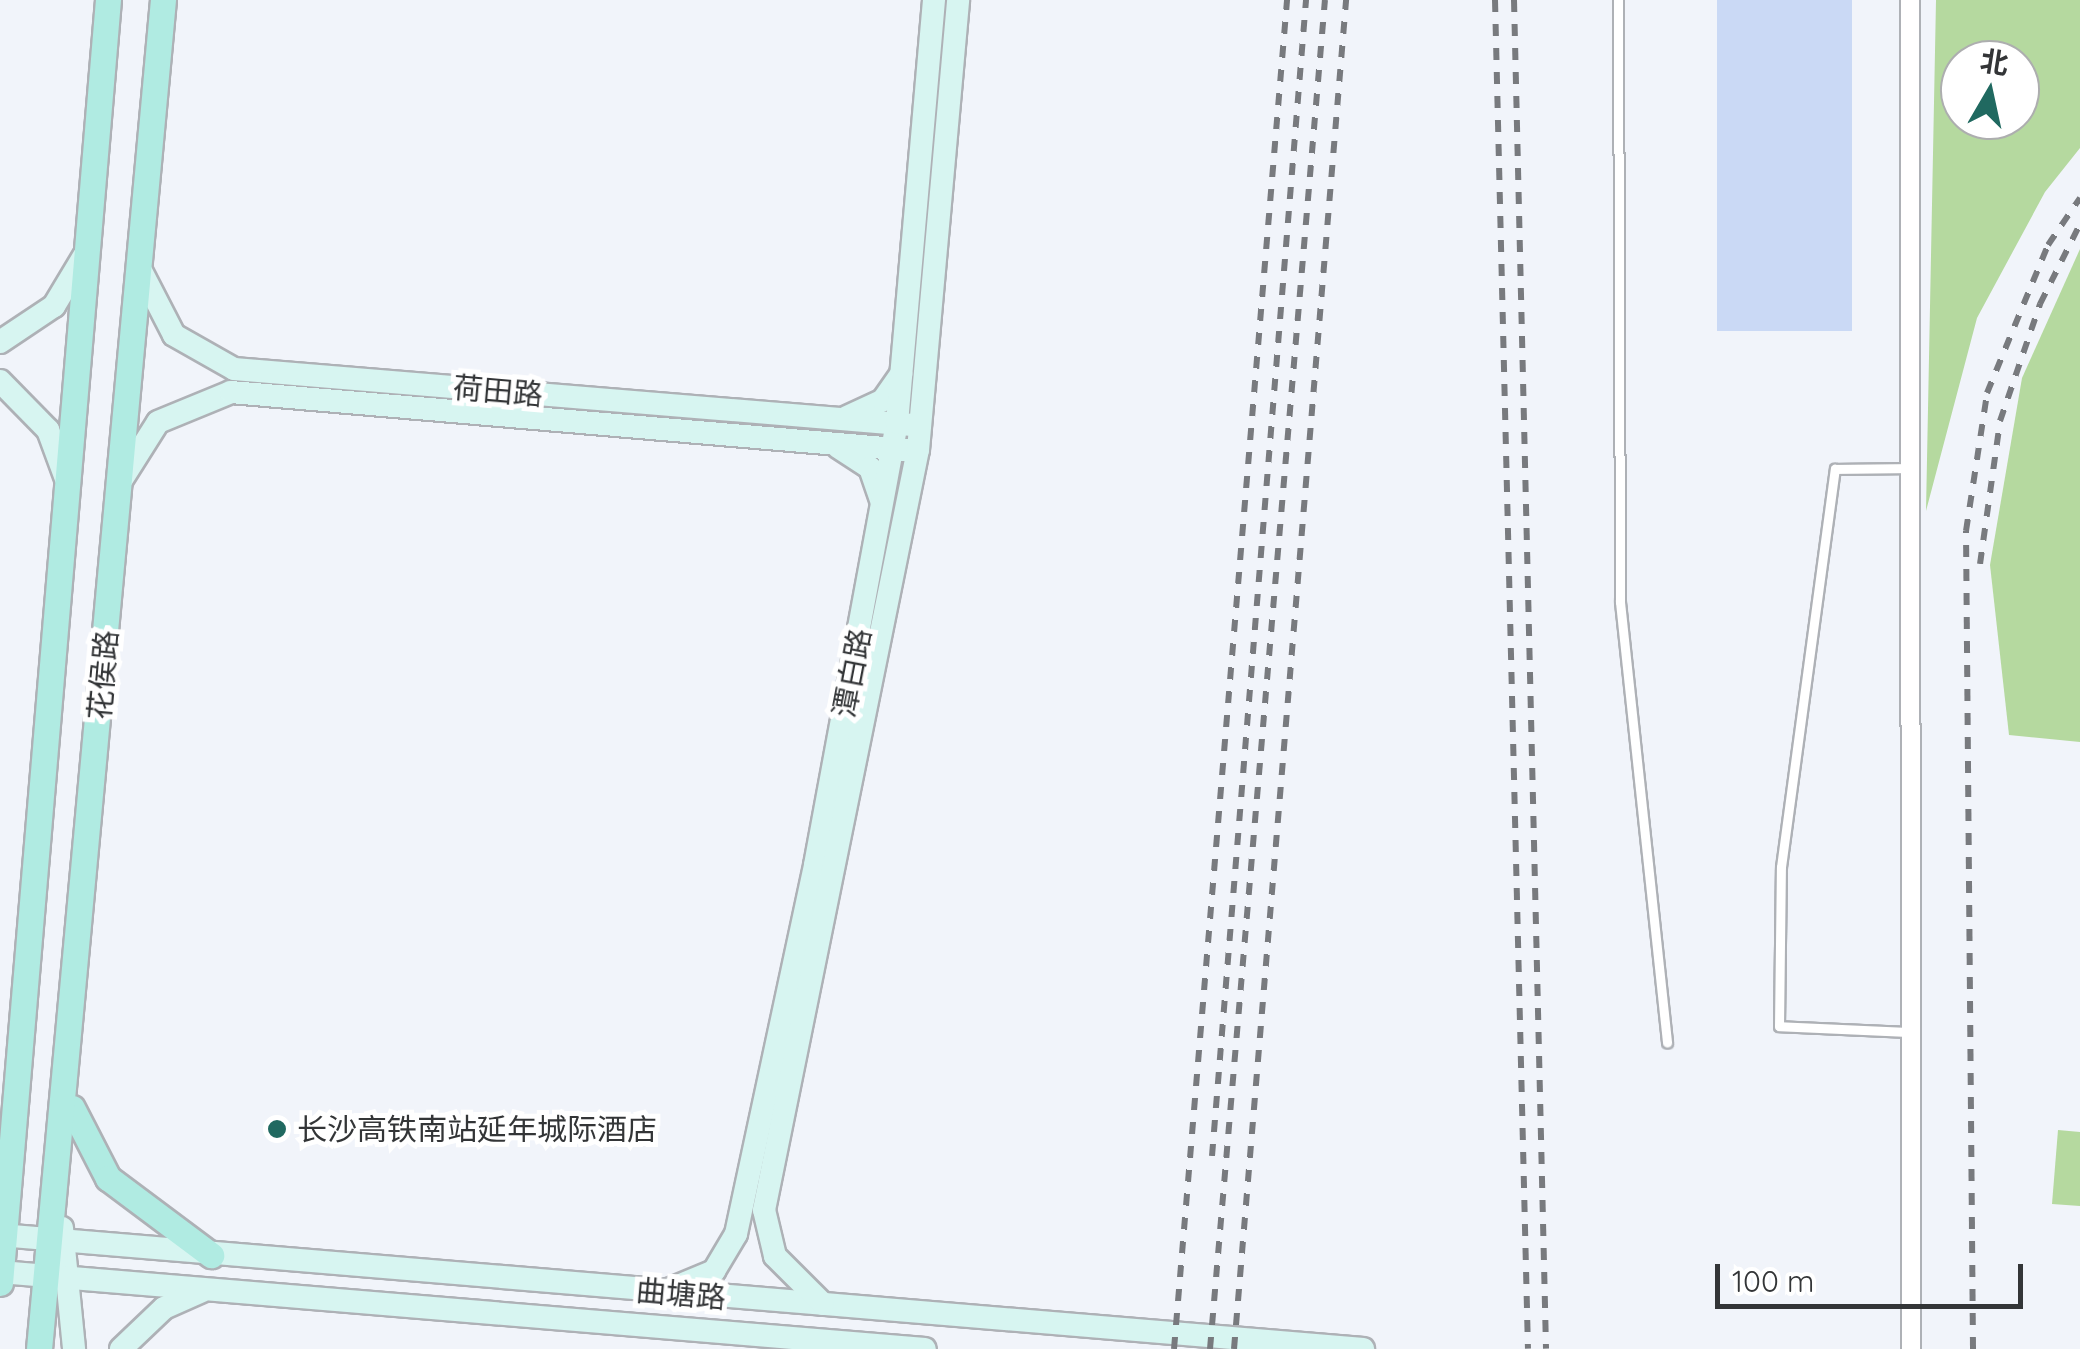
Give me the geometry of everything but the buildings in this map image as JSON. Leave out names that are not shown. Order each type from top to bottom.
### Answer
[{"type":"main road","name":"花侯路","points":[[0,1283],[108,0]]},
{"type":"main road","name":"花侯路","points":[[40,1349],[58,1277],[58,1193],[136,256],[163,0]]},
{"type":"main road","points":[[0,1112],[16,1082]]},
{"type":"main road","points":[[67,1088],[85,1146],[108,1178],[212,1255]]},
{"type":"street","name":"潭白路","points":[[826,1306],[775,1256],[764,1210],[918,450],[909,424],[905,361],[934,0]]},
{"type":"street","name":"潭白路","points":[[655,1292],[714,1270],[736,1234],[894,448],[909,424],[958,0]]},
{"type":"street","points":[[1910,0],[1911,1349]]},
{"type":"street","points":[[0,342],[54,306],[86,248]]},
{"type":"street","name":"荷田路","points":[[136,256],[174,335],[234,369],[909,424]]},
{"type":"street","points":[[838,418],[883,400],[905,361]]},
{"type":"street","points":[[0,381],[48,430],[67,482]]},
{"type":"street","name":"荷田路","points":[[119,487],[158,422],[231,392],[918,450]]},
{"type":"street","points":[[826,443],[870,468],[883,514]]},
{"type":"street","name":"曲塘路","points":[[2,1235],[1363,1349]]},
{"type":"street","name":"曲塘路","points":[[0,1272],[925,1349]]},
{"type":"street","points":[[58,1277],[74,1349]]},
{"type":"street","points":[[121,1349],[164,1308],[206,1290]]},
{"type":"street","points":[[653,1328],[686,1349]]},
{"type":"street","points":[[793,1349],[824,1342]]},
{"type":"lane","points":[[1618,0],[1620,602],[1667,1042]]},
{"type":"lane","points":[[1912,468],[1835,470],[1780,867],[1779,1026],[1912,1032]]},
{"type":"green space","points":[[1936,0],[2080,0],[2080,148],[2045,192],[1977,318],[1926,511]]},
{"type":"green space","points":[[2080,249],[2080,742],[2009,735],[1990,565],[2022,378]]},
{"type":"green space","points":[[2058,1130],[2080,1132],[2080,1206],[2052,1204]]},
{"type":"railway","points":[[1174,1349],[1287,0]]},
{"type":"railway","points":[[1212,1156],[1306,0]]},
{"type":"railway","points":[[1210,1349],[1325,0]]},
{"type":"railway","points":[[1234,1349],[1346,0]]},
{"type":"railway","points":[[1495,0],[1528,1349]]},
{"type":"railway","points":[[1514,0],[1546,1349]]},
{"type":"railway","points":[[1973,1349],[1966,531],[1987,393],[2048,245],[2080,198]]},
{"type":"railway","points":[[1980,564],[2000,421],[2040,304],[2080,224]]},
{"type":"place","name":"长沙高铁南站延年城际酒店","points":[[277,1129]]}]
